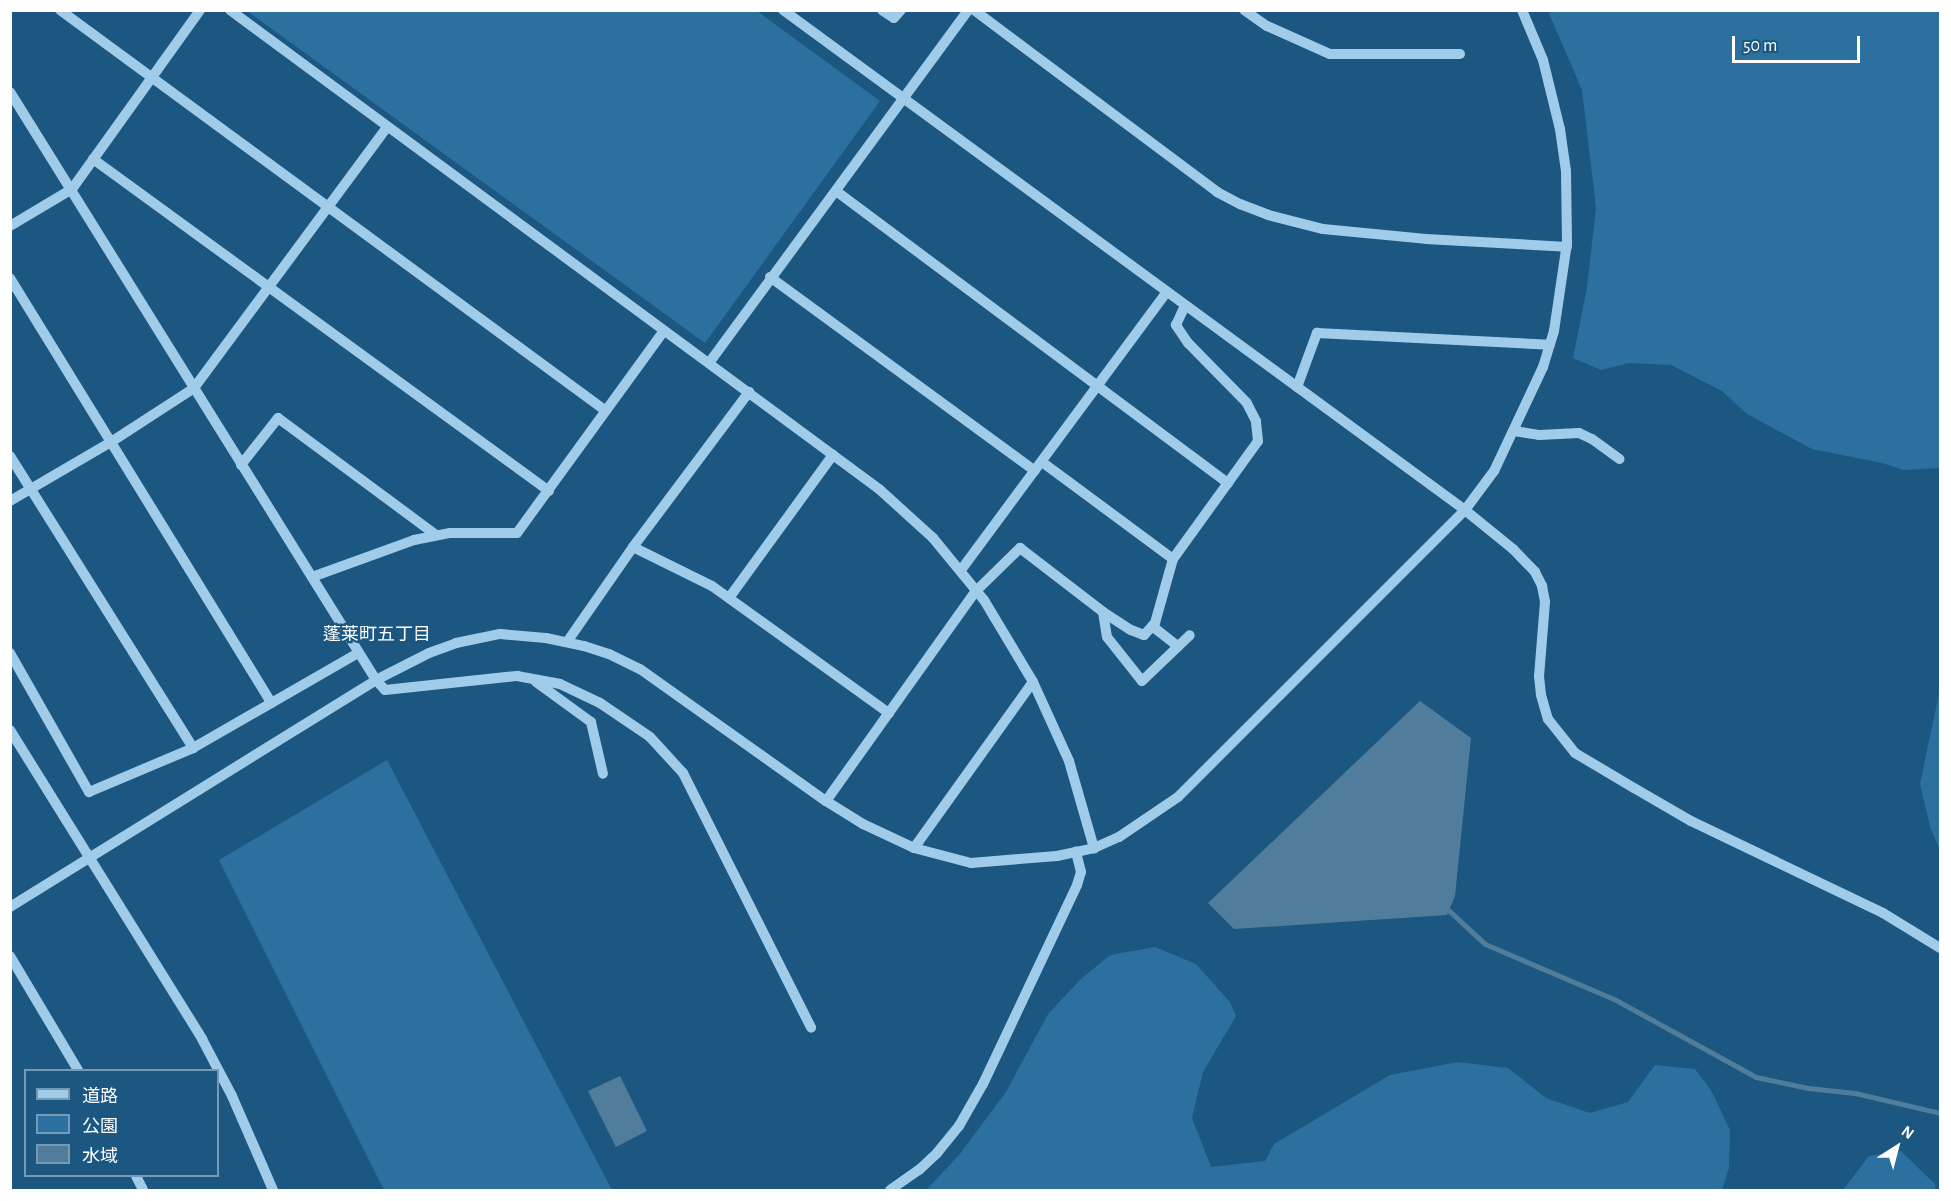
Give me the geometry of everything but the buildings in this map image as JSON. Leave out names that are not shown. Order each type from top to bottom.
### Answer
[{"type":"street","points":[[60,10],[606,411]]},
{"type":"street","points":[[10,226],[72,189],[200,10]]},
{"type":"street","points":[[230,10],[879,489],[933,538],[976,591],[1010,641],[1033,682],[1069,761],[1094,848]]},
{"type":"street","points":[[783,10],[902,100],[1465,510],[1513,549],[1535,572],[1542,586],[1545,602],[1539,676],[1541,695],[1548,719],[1575,753],[1691,821],[1883,913],[1941,948]]},
{"type":"street","points":[[882,10],[894,18],[901,10]]},
{"type":"street","points":[[709,363],[968,10]]},
{"type":"street","points":[[974,10],[1217,192],[1240,204],[1277,218],[1323,229],[1426,239],[1567,248]]},
{"type":"street","points":[[1244,10],[1267,26],[1330,54],[1460,54]]},
{"type":"street","points":[[10,907],[376,680],[429,653],[486,636],[522,635],[567,642],[609,654],[640,669],[826,801],[863,824],[914,848],[971,863],[1057,856],[1094,848],[1119,837],[1178,797],[1465,510],[1494,471],[1514,431],[1533,391],[1550,345],[1560,299],[1567,248],[1566,171],[1560,129],[1543,60],[1522,10]]},
{"type":"street","points":[[10,92],[376,680],[385,690],[492,676],[518,676],[560,684],[600,703],[650,737],[683,773],[811,1028]]},
{"type":"street","points":[[10,501],[111,442],[194,388],[387,127]]},
{"type":"street","points":[[93,159],[549,491]]},
{"type":"street","points":[[836,191],[1228,483]]},
{"type":"street","points":[[10,278],[271,703]]},
{"type":"street","points":[[770,278],[1173,559]]},
{"type":"street","points":[[961,570],[1167,292]]},
{"type":"street","points":[[826,801],[976,591],[1020,548],[1103,612],[1144,635],[1152,626],[1173,559],[1258,441],[1256,421],[1247,403],[1236,388],[1188,343],[1176,326],[1185,306]]},
{"type":"street","points":[[312,577],[376,552],[436,535],[476,531],[517,533],[664,331]]},
{"type":"street","points":[[1297,387],[1317,333],[1550,345]]},
{"type":"street","points":[[567,642],[633,547],[749,392]]},
{"type":"street","points":[[241,465],[278,418],[436,535]]},
{"type":"street","points":[[1514,431],[1539,435],[1579,433],[1592,439],[1620,459]]},
{"type":"street","points":[[729,598],[833,455]]},
{"type":"street","points":[[10,456],[193,748]]},
{"type":"street","points":[[633,547],[689,572],[889,713]]},
{"type":"street","points":[[1103,612],[1107,637],[1142,681],[1190,634]]},
{"type":"street","points":[[1152,626],[1178,646]]},
{"type":"street","points":[[10,653],[89,792],[193,748],[358,653]]},
{"type":"street","points":[[534,680],[591,722],[603,774]]},
{"type":"street","points":[[914,848],[1033,682]]},
{"type":"street","points":[[10,730],[90,856],[202,1039],[218,1069]]},
{"type":"street","points":[[890,1191],[919,1170],[937,1153],[959,1126],[983,1084],[1077,885],[1081,872],[1076,852]]},
{"type":"street","points":[[10,956],[77,1069]]},
{"type":"street","points":[[219,1071],[273,1191]]},
{"type":"street","points":[[136,1177],[143,1191]]},
{"type":"green space","points":[[247,11],[757,11],[880,101],[705,343]]},
{"type":"green space","points":[[1548,11],[1940,11],[1940,468],[1904,470],[1882,463],[1812,449],[1747,414],[1722,391],[1671,365],[1629,363],[1601,370],[1573,358],[1587,287],[1596,208],[1582,90]]},
{"type":"green space","points":[[1940,689],[1940,850],[1930,827],[1920,784]]},
{"type":"green space","points":[[387,760],[612,1190],[384,1190],[219,860]]},
{"type":"green space","points":[[1155,947],[1196,964],[1230,1002],[1236,1016],[1203,1072],[1192,1118],[1211,1167],[1265,1161],[1274,1144],[1390,1075],[1458,1062],[1508,1068],[1546,1098],[1590,1113],[1628,1102],[1655,1065],[1695,1069],[1711,1090],[1730,1130],[1729,1168],[1722,1190],[926,1190],[959,1155],[1006,1092],[1048,1014],[1081,979],[1110,955]]},
{"type":"green space","points":[[1901,1151],[1935,1184],[1935,1190],[1843,1190],[1869,1156]]},
{"type":"water","points":[[1420,701],[1471,738],[1455,896],[1447,915],[1234,929],[1208,903]]},
{"type":"water","points":[[620,1076],[647,1131],[616,1147],[588,1091]]},
{"type":"waterway","points":[[1445,907],[1485,944],[1614,999],[1756,1077],[1808,1088],[1855,1093],[1940,1113]]},
{"type":"district","name":"蓬莱町五丁目","points":[[377,635]]}]
